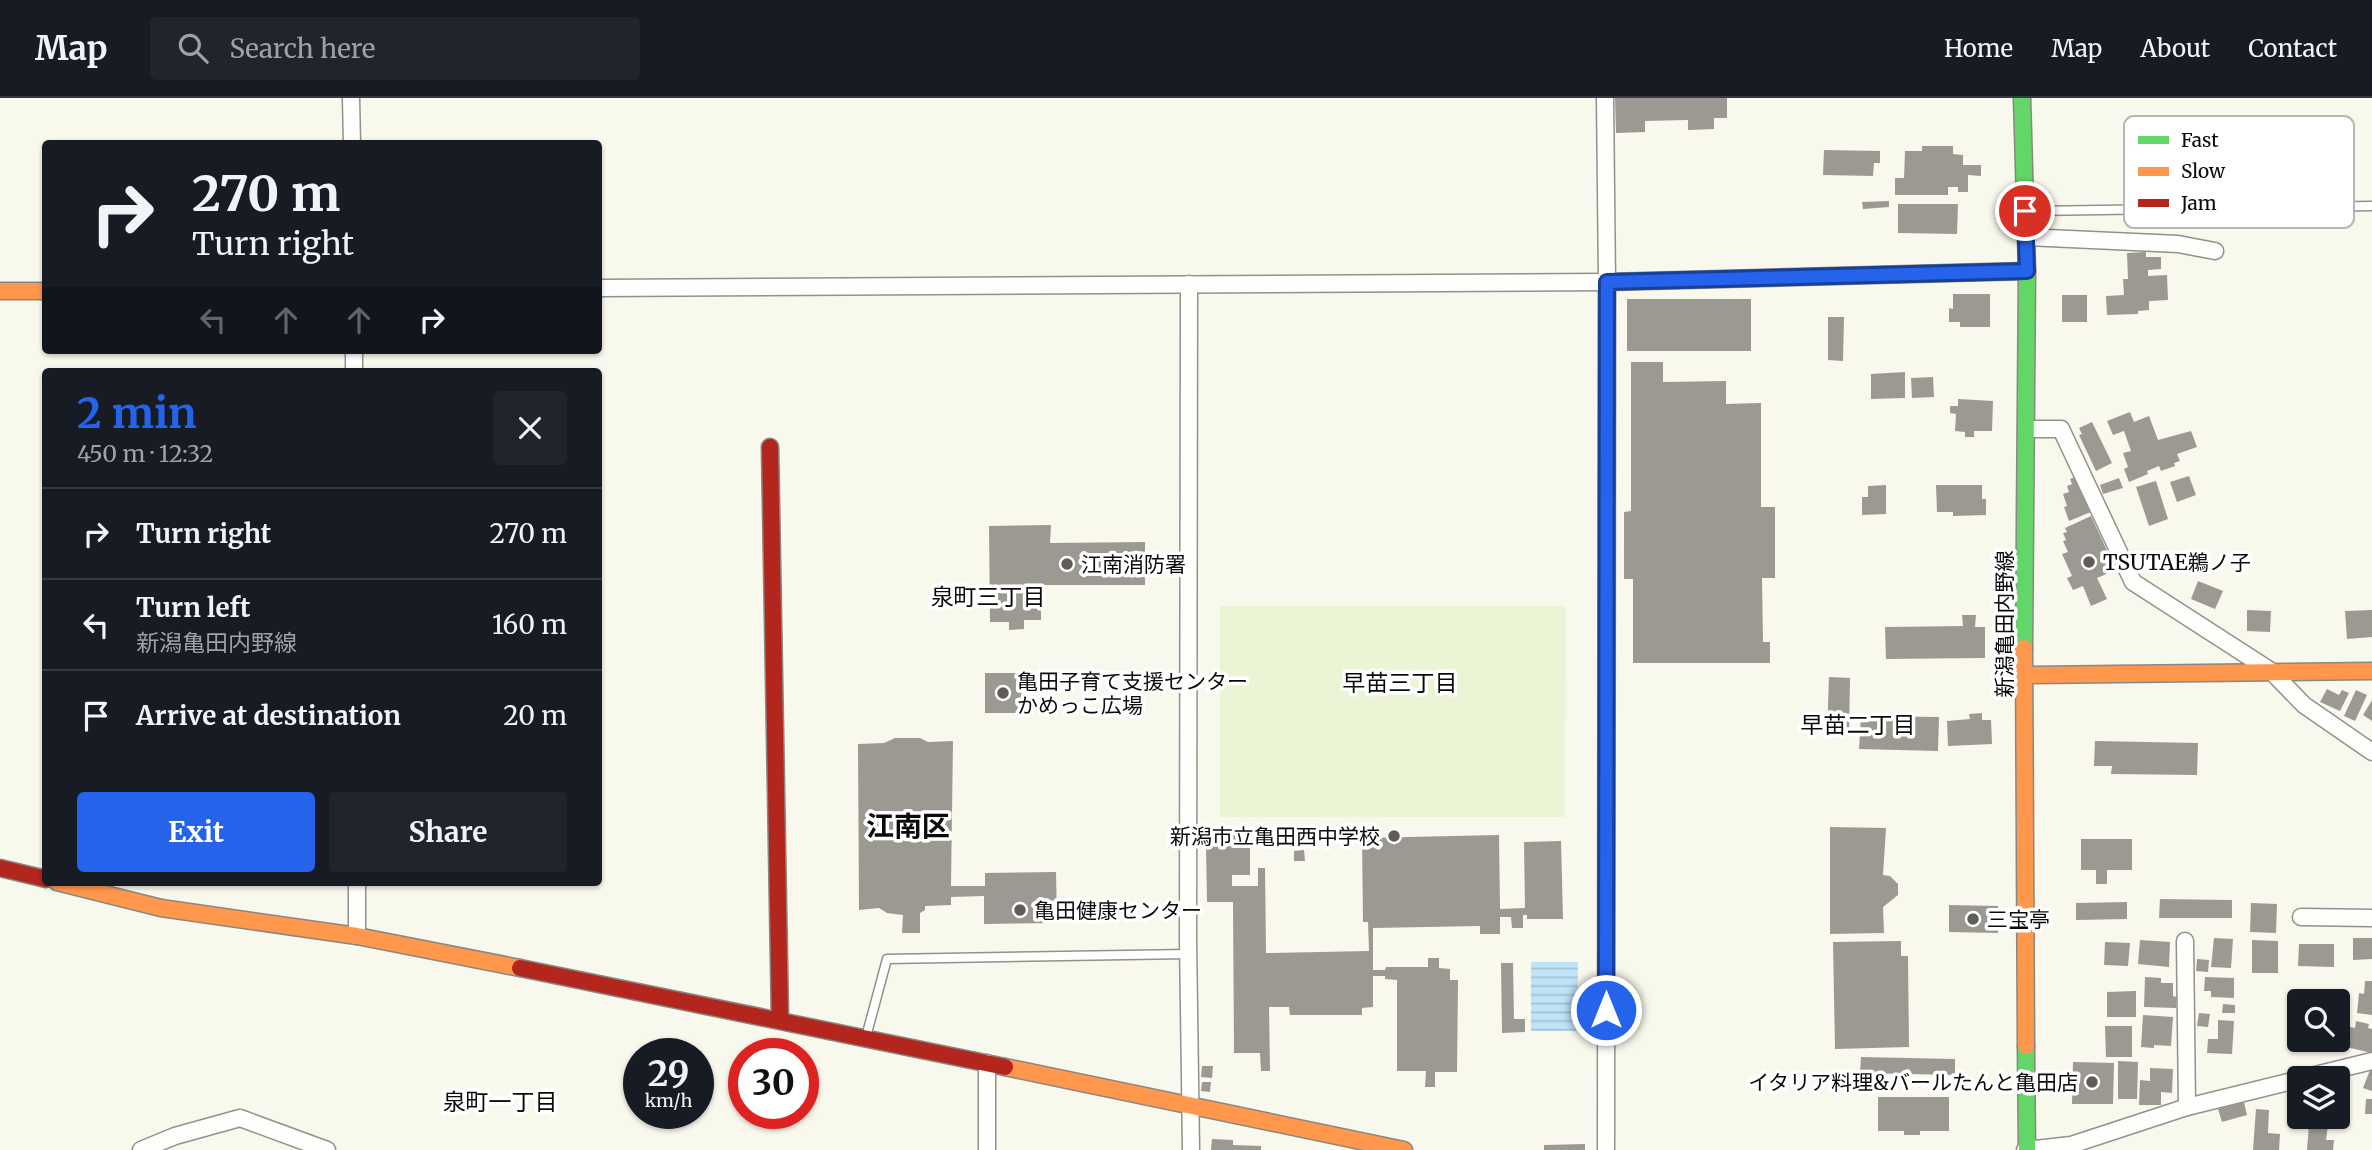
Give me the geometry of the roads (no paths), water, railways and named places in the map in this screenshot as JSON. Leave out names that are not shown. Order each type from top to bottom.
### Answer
[{"type":"street","points":[[351,98],[352,140]]},
{"type":"street","points":[[1605,98],[1606,1150]]},
{"type":"street","name":"新潟亀田内野線","points":[[2022,98],[2027,271],[2024,675],[2026,1150]]},
{"type":"street","points":[[2026,237],[2178,244],[2215,251]]},
{"type":"street","points":[[602,288],[1607,282],[2027,271]]},
{"type":"street","points":[[1189,284],[1191,1150]]},
{"type":"street","points":[[0,291],[42,291]]},
{"type":"street","points":[[2026,429],[2061,429],[2133,582],[2271,671],[2304,705],[2372,752]]},
{"type":"street","points":[[770,447],[780,1020]]},
{"type":"street","points":[[2024,675],[2372,671]]},
{"type":"street","points":[[0,868],[42,878]]},
{"type":"street","points":[[73,886],[162,908],[357,936],[866,1037],[1404,1150]]},
{"type":"street","points":[[357,886],[357,936]]},
{"type":"street","points":[[2301,917],[2372,918]]},
{"type":"street","points":[[2185,941],[2187,1107]]},
{"type":"street","points":[[2350,1066],[2372,1061]]},
{"type":"street","points":[[987,1063],[987,1150]]},
{"type":"street","points":[[2026,1150],[2071,1145],[2187,1107],[2287,1082]]},
{"type":"street","points":[[141,1150],[175,1136],[240,1118],[327,1150]]},
{"type":"lane","points":[[2354,206],[2372,206]]},
{"type":"lane","points":[[2025,211],[2124,210]]},
{"type":"lane","points":[[866,1037],[887,959],[1189,954]]},
{"type":"water","points":[[1531,962],[1578,962],[1577,1031],[1531,1031]]},
{"type":"place","name":"TSUTAE鵜ノ子","points":[[2089,562]]},
{"type":"place","name":"江南消防署","points":[[1067,564]]},
{"type":"place","name":"亀田子育て支援センター かめっこ広場","points":[[1003,693]]},
{"type":"place","name":"新潟市立亀田西中学校","points":[[1394,836]]},
{"type":"place","name":"亀田健康センター","points":[[1020,910]]},
{"type":"place","name":"三宝亭","points":[[1973,919]]},
{"type":"place","name":"イタリア料理&バールたんと亀田店","points":[[2092,1082]]},
{"type":"district","name":"泉町三丁目","points":[[988,596]]},
{"type":"district","name":"早苗三丁目","points":[[1400,682]]},
{"type":"district","name":"早苗二丁目","points":[[1858,724]]},
{"type":"district","name":"江南区","points":[[908,826]]},
{"type":"district","name":"泉町一丁目","points":[[500,1101]]}]
